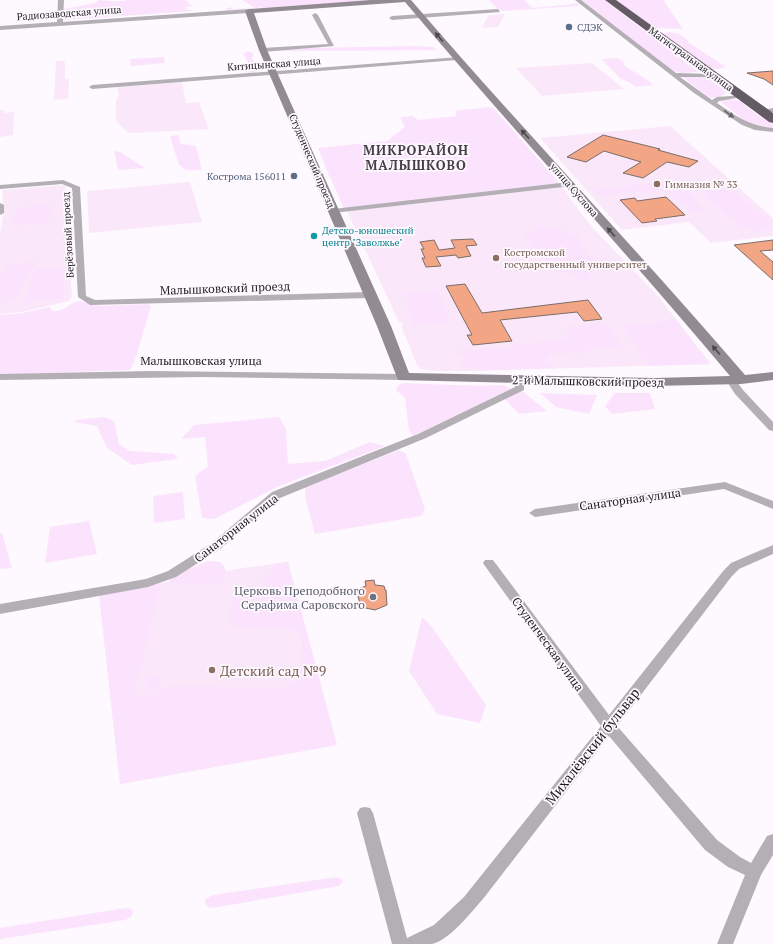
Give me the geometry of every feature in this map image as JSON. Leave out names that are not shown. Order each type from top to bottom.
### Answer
[{"type":"highway","name":"Магистральная улица","points":[[610,0],[742,96],[768,110],[773,119]]},
{"type":"street","points":[[60,24],[61,0]]},
{"type":"street","name":"Радиозаводская улица","points":[[0,28],[403,0]]},
{"type":"street","name":"улица Суслова","points":[[407,0],[569,184],[736,380]]},
{"type":"street","points":[[578,0],[696,92],[744,124],[755,128],[773,130]]},
{"type":"street","name":"Студенческий проезд","points":[[249,11],[263,50],[370,295],[403,377]]},
{"type":"street","points":[[392,18],[498,11]]},
{"type":"street","points":[[263,50],[332,45],[315,15]]},
{"type":"street","name":"Китицынская улица","points":[[92,87],[274,74],[457,58]]},
{"type":"street","points":[[675,75],[712,75]]},
{"type":"street","points":[[714,103],[717,99],[742,96]]},
{"type":"street","name":"Берёзовый проезд","points":[[0,187],[63,182],[76,187],[82,297]]},
{"type":"street","points":[[333,211],[569,184]]},
{"type":"street","points":[[0,205],[0,212]]},
{"type":"street","name":"Малышковский проезд","points":[[82,297],[93,303],[102,304],[370,295]]},
{"type":"street","name":"Малышковская улица","points":[[0,377],[132,373],[246,373],[403,377]]},
{"type":"street","name":"2-й Малышковский проезд","points":[[403,377],[654,382],[736,380],[773,376]]},
{"type":"street","name":"Санаторная улица","points":[[0,609],[148,583],[172,574],[216,546],[276,495],[422,436],[520,388],[519,380]]},
{"type":"street","points":[[736,380],[739,392],[773,428]]},
{"type":"street","name":"Санаторная улица","points":[[535,513],[725,485],[773,505]]},
{"type":"street","name":"Михалёвский бульвар","points":[[411,944],[423,941],[447,927],[472,900],[728,573],[744,561],[773,549]]},
{"type":"street","name":"Студенческая улица","points":[[489,563],[608,725],[711,845],[734,862],[754,872]]},
{"type":"street","points":[[365,813],[400,944]]},
{"type":"street","points":[[725,944],[754,872],[773,841]]},
{"type":"shaded area","points":[[99,0],[185,0],[192,6],[186,7],[186,9],[193,11],[63,20],[63,9],[95,3]]},
{"type":"shaded area","points":[[242,0],[384,0],[262,9],[262,7],[258,7],[260,8],[228,10],[225,9],[231,7],[233,9],[255,8]]},
{"type":"shaded area","points":[[489,0],[524,0],[533,8],[582,3],[577,6],[503,11],[499,10]]},
{"type":"shaded area","points":[[581,0],[604,0],[698,72],[680,73],[671,70]]},
{"type":"shaded area","points":[[615,0],[663,0],[683,29],[653,28]]},
{"type":"shaded area","points":[[505,14],[498,27],[484,28],[483,25],[489,15]]},
{"type":"shaded area","points":[[669,32],[679,34],[689,41],[688,42],[726,67],[709,69],[662,34]]},
{"type":"shaded area","points":[[433,47],[438,50],[276,51],[307,48]]},
{"type":"shaded area","points":[[247,51],[253,53],[253,57],[251,58],[258,65],[256,70],[257,73],[249,73],[247,66],[248,62],[243,54]]},
{"type":"shaded area","points":[[164,57],[165,63],[131,66],[130,59]]},
{"type":"shaded area","points":[[617,58],[624,62],[623,64],[627,67],[653,85],[636,87],[621,79],[601,59]]},
{"type":"shaded area","points":[[56,61],[66,61],[63,63],[65,63],[65,79],[69,79],[68,99],[54,100]]},
{"type":"shaded area","points":[[592,63],[624,89],[542,96],[516,68]]},
{"type":"shaded area","points":[[683,77],[706,77],[727,92],[720,97],[709,98]]},
{"type":"shaded area","points":[[182,82],[186,103],[199,102],[209,129],[132,133],[127,132],[116,121],[116,101],[119,95],[117,87]]},
{"type":"shaded area","points":[[729,99],[741,101],[749,109],[773,125],[773,128],[746,122],[720,101]]},
{"type":"shaded area","points":[[489,107],[493,108],[559,184],[344,209],[318,148],[387,141],[405,127],[400,117],[413,116],[418,120],[457,116],[455,111]]},
{"type":"shaded area","points":[[0,110],[5,110],[4,113],[14,112],[13,135],[0,137]]},
{"type":"shaded area","name":"Костромской государственный университет","points":[[500,115],[563,187],[592,227],[658,296],[711,364],[476,371],[432,371],[421,369],[417,365],[401,326],[403,326],[402,322],[399,322],[347,211],[428,202],[422,122]]},
{"type":"shaded area","name":"Гимназия № 33","points":[[670,126],[773,218],[773,236],[711,243],[689,222],[622,230],[540,138]]},
{"type":"shaded area","points":[[178,135],[181,144],[196,146],[202,170],[186,170],[179,165],[170,136]]},
{"type":"shaded area","points":[[114,151],[120,152],[145,168],[118,170]]},
{"type":"shaded area","points":[[190,182],[202,222],[89,233],[87,191]]},
{"type":"shaded area","points":[[661,182],[681,185],[704,209],[695,214],[666,190],[599,196],[593,190]]},
{"type":"shaded area","points":[[65,185],[72,296],[69,301],[22,312],[0,314],[0,235],[4,210],[2,190]]},
{"type":"shaded area","points":[[717,186],[736,191],[767,219],[770,227],[762,231],[753,231],[733,221],[702,191],[708,187]]},
{"type":"shaded area","points":[[53,204],[49,223],[13,226],[16,208]]},
{"type":"shaded area","points":[[537,226],[565,228],[561,231],[571,235],[581,234],[581,237],[578,238],[579,242],[581,247],[586,250],[588,256],[605,260],[597,262],[588,270],[592,274],[589,279],[583,280],[568,273],[554,272],[552,268],[555,265],[548,262],[548,259],[537,252],[523,236],[533,232],[533,228]]},
{"type":"shaded area","points":[[37,261],[13,301],[0,304],[0,275],[6,265]]},
{"type":"shaded area","points":[[63,266],[64,298],[24,304],[34,269]]},
{"type":"shaded area","points":[[438,291],[451,321],[413,325],[405,293]]},
{"type":"shaded area","points":[[79,301],[100,306],[148,304],[151,306],[136,357],[130,370],[0,375],[0,315],[23,313],[49,307],[53,311],[57,311]]},
{"type":"shaded area","points":[[676,320],[708,364],[648,366],[621,325]]},
{"type":"shaded area","points":[[600,323],[607,325],[626,351],[591,347],[586,353],[552,354],[548,357],[545,363],[555,366],[555,368],[481,370],[460,365],[459,360],[470,358],[457,354],[461,349],[473,350],[570,338],[564,327]]},
{"type":"shaded area","points":[[403,383],[465,386],[503,385],[511,389],[413,436],[409,431],[405,398],[396,390],[399,385]]},
{"type":"shaded area","points":[[521,390],[547,411],[519,414],[505,399]]},
{"type":"shaded area","points":[[540,393],[597,395],[589,414],[556,407]]},
{"type":"shaded area","points":[[615,393],[650,393],[655,409],[612,414],[605,406]]},
{"type":"shaded area","points":[[104,417],[114,421],[119,444],[130,451],[174,454],[178,459],[132,465],[107,448],[97,426],[74,422],[76,420]]},
{"type":"shaded area","points":[[279,417],[286,429],[288,464],[325,461],[370,442],[385,446],[277,487],[214,519],[202,518],[195,476],[208,466],[205,437],[181,439],[194,425]]},
{"type":"shaded area","points":[[399,450],[406,454],[425,509],[421,516],[315,534],[306,501],[305,487]]},
{"type":"shaded area","points":[[183,492],[185,519],[154,523],[153,496]]},
{"type":"shaded area","points":[[89,521],[97,554],[45,563],[50,527]]},
{"type":"shaded area","points":[[2,533],[12,568],[0,569],[0,534]]},
{"type":"shaded area","points":[[208,561],[220,562],[224,567],[226,575],[222,583],[170,583],[169,578]]},
{"type":"shaded area","name":"Детский сад №9","points":[[288,562],[337,745],[120,784],[99,595],[242,568]]},
{"type":"shaded area","name":"Детский сад №9","points":[[288,562],[337,745],[120,784],[99,595],[161,583],[135,692],[138,695],[153,695],[167,686],[285,687],[297,680],[300,676],[302,640],[298,632],[289,628],[228,626],[234,587],[263,587],[263,576],[272,574],[273,564]]},
{"type":"shaded area","points":[[422,617],[432,627],[486,705],[480,723],[437,714],[409,671]]},
{"type":"shaded area","points":[[153,676],[158,678],[160,683],[158,688],[153,690],[148,688],[146,683],[148,678]]},
{"type":"shaded area","points":[[337,877],[343,880],[339,886],[213,908],[208,907],[205,903],[206,899],[213,895]]},
{"type":"shaded area","points":[[126,908],[132,909],[133,913],[131,917],[125,920],[0,939],[0,928]]},
{"type":"building","points":[[773,71],[773,85],[764,79],[747,73]]},
{"type":"building","points":[[603,135],[660,149],[658,150],[698,161],[689,167],[667,162],[643,178],[623,173],[641,162],[604,151],[586,162],[567,157]]},
{"type":"building","points":[[666,197],[685,215],[655,219],[657,221],[642,223],[620,200],[635,198],[637,201]]},
{"type":"building","points":[[473,239],[477,245],[466,246],[471,256],[458,258],[456,255],[436,257],[441,266],[426,267],[422,258],[425,258],[421,249],[424,249],[420,242],[434,240],[439,250],[455,248],[451,240]]},
{"type":"building","points":[[773,240],[773,250],[760,251],[773,262],[773,280],[734,245]]},
{"type":"building","points":[[465,284],[482,313],[588,300],[602,319],[584,321],[577,312],[500,320],[512,341],[473,345],[467,335],[472,335],[446,286]]},
{"type":"building","name":"Церковь Преподобного Серафима Саровского","points":[[374,580],[375,585],[384,586],[386,590],[387,605],[375,610],[361,607],[357,593],[359,593],[358,589],[366,586],[365,581]]},
{"type":"place","name":"СДЭК","points":[[569,27]]},
{"type":"place","name":"Кострома 156011","points":[[294,176]]},
{"type":"place","name":"Гимназия № 33","points":[[657,184]]},
{"type":"place","name":"Детско-юношеский центр \"Заволжье\"","points":[[314,236]]},
{"type":"place","name":"Костромской государственный университет","points":[[496,258]]},
{"type":"place","name":"Церковь Преподобного Серафима Саровского","points":[[373,597]]},
{"type":"place","name":"Детский сад №9","points":[[212,670]]},
{"type":"district","name":"МИКРОРАЙОН МАЛЫШКОВО","points":[[416,158]]}]
